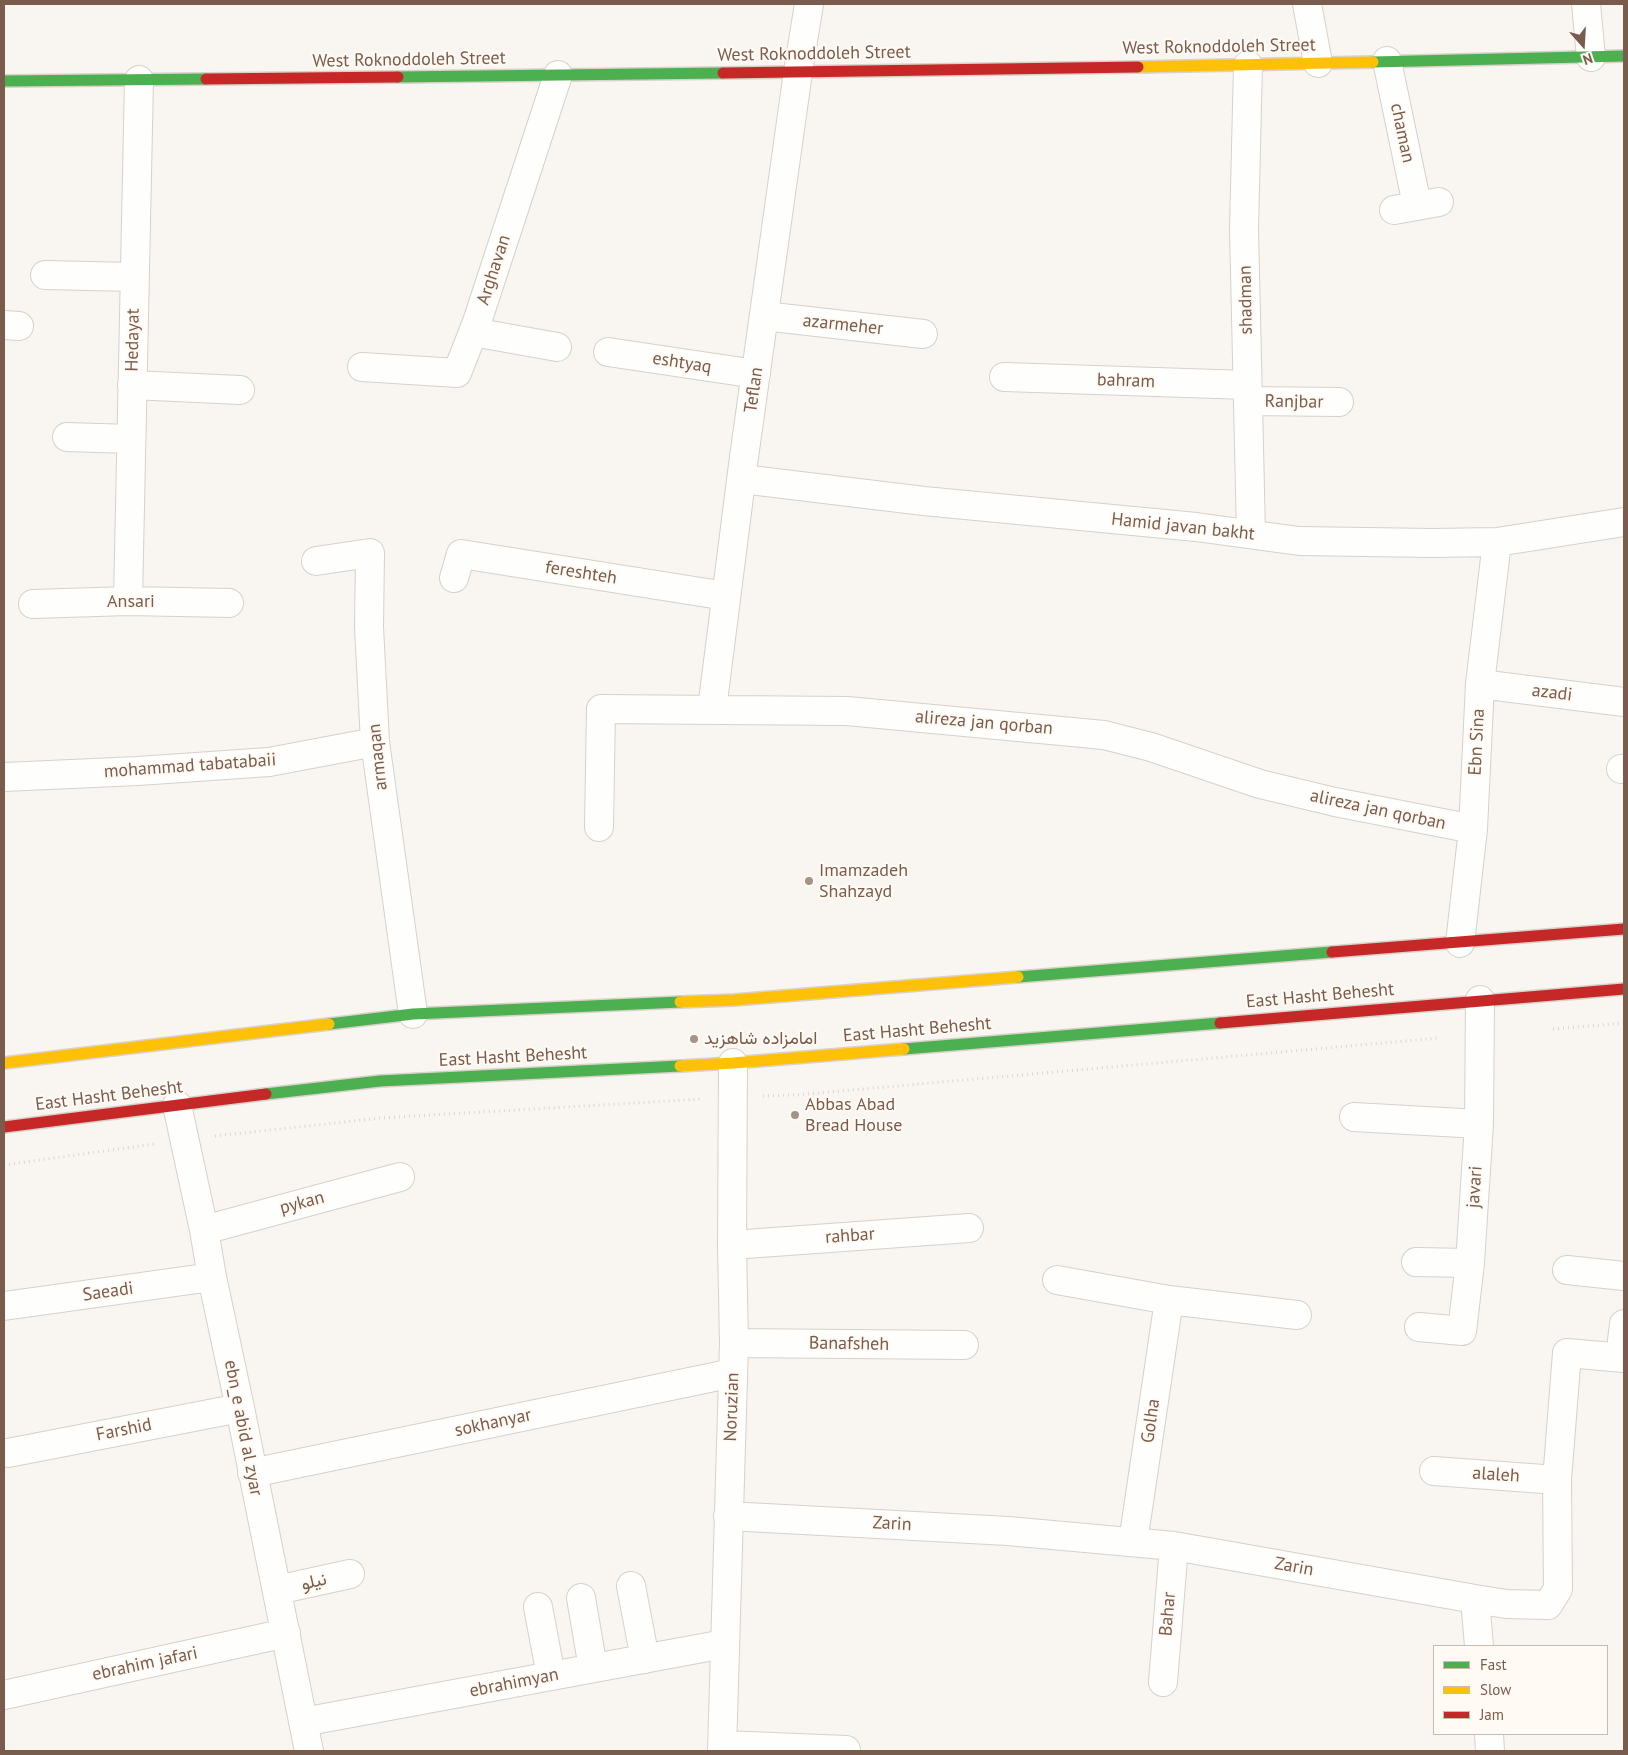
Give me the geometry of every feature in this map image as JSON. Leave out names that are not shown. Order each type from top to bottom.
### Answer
[{"type":"main road","name":"West Roknoddoleh Street","points":[[4,81],[798,72],[1248,65],[1624,56]]},
{"type":"main road","points":[[4,1064],[155,1044],[413,1014],[734,1000],[1624,929]]},
{"type":"main road","name":"East Hasht Behesht","points":[[4,1127],[380,1081],[733,1063],[1624,989]]},
{"type":"street","name":"Teflan","points":[[712,709],[764,316],[798,72],[810,4]]},
{"type":"street","points":[[1307,4],[1318,63]]},
{"type":"street","points":[[1586,4],[1591,57]]},
{"type":"street","name":"chaman","points":[[1387,61],[1417,206]]},
{"type":"street","name":"shadman","points":[[1248,65],[1244,229],[1251,534]]},
{"type":"street","name":"Arghavan","points":[[362,367],[457,373],[473,332],[558,75]]},
{"type":"street","name":"Hedayat","points":[[128,601],[139,80]]},
{"type":"street","points":[[45,275],[134,277]]},
{"type":"street","name":"azarmeher","points":[[764,316],[923,334]]},
{"type":"street","points":[[473,332],[557,347]]},
{"type":"street","name":"eshtyaq","points":[[608,352],[756,374]]},
{"type":"street","name":"bahram","points":[[1004,377],[1247,393]]},
{"type":"street","points":[[132,385],[240,390]]},
{"type":"street","name":"Ranjbar","points":[[1247,393],[1339,402]]},
{"type":"street","points":[[68,437],[131,439]]},
{"type":"street","name":"Hamid javan bakht","points":[[742,479],[924,502],[1196,527],[1299,540],[1432,544],[1497,542],[1624,522]]},
{"type":"street","name":"Ebn Sina","points":[[1460,943],[1473,829],[1480,684],[1497,542]]},
{"type":"street","name":"armaqan","points":[[316,561],[370,553],[369,627],[375,742],[413,1014]]},
{"type":"street","name":"fereshteh","points":[[454,578],[462,554],[726,596]]},
{"type":"street","name":"Ansari","points":[[33,604],[128,601],[229,603]]},
{"type":"street","name":"azadi","points":[[1480,684],[1624,702]]},
{"type":"street","name":"alireza jan qorban","points":[[599,827],[601,709],[712,709],[847,711],[1104,734],[1151,747],[1260,784],[1335,802],[1473,829]]},
{"type":"street","name":"mohammad tabatabaii","points":[[4,777],[138,771],[268,762],[375,742]]},
{"type":"street","name":"javari","points":[[1420,1327],[1462,1331],[1470,1263],[1479,1124],[1480,1000]]},
{"type":"street","name":"Noruzian","points":[[722,1748],[734,1343],[732,1245],[733,1063]]},
{"type":"street","name":"ebn_e abid al zyar","points":[[177,1105],[309,1751]]},
{"type":"street","points":[[1354,1117],[1479,1124]]},
{"type":"street","name":"pykan","points":[[204,1230],[400,1177]]},
{"type":"street","name":"rahbar","points":[[732,1245],[968,1228]]},
{"type":"street","points":[[1416,1262],[1470,1263]]},
{"type":"street","points":[[1567,1270],[1624,1276]]},
{"type":"street","name":"Saeadi","points":[[4,1306],[212,1277]]},
{"type":"street","points":[[1057,1280],[1169,1300],[1297,1315]]},
{"type":"street","name":"Golha","points":[[1133,1542],[1169,1300]]},
{"type":"street","points":[[1622,1358],[1624,1324]]},
{"type":"street","name":"Banafsheh","points":[[734,1343],[964,1345]]},
{"type":"street","name":"Zarin","points":[[728,1516],[1008,1531],[1174,1546],[1506,1604],[1548,1604],[1558,1589],[1557,1480],[1567,1353],[1622,1358]]},
{"type":"street","name":"sokhanyar","points":[[252,1472],[733,1373]]},
{"type":"street","name":"Farshid","points":[[8,1453],[240,1408]]},
{"type":"street","name":"alaleh","points":[[1434,1471],[1557,1480]]},
{"type":"street","name":"Bahar","points":[[1163,1682],[1174,1546]]},
{"type":"street","name":"نیلو","points":[[277,1590],[350,1574]]},
{"type":"street","points":[[631,1586],[645,1659]]},
{"type":"street","points":[[581,1598],[592,1668]]},
{"type":"street","points":[[1474,1599],[1479,1645]]},
{"type":"street","points":[[538,1607],[551,1676]]},
{"type":"street","name":"ebrahim jafari","points":[[4,1695],[286,1633]]},
{"type":"street","name":"ebrahimyan","points":[[303,1722],[724,1644]]},
{"type":"street","points":[[1488,1735],[1490,1751]]},
{"type":"street","points":[[722,1748],[846,1750]]},
{"type":"traffic: fast","points":[[1373,62],[1624,56]]},
{"type":"traffic: fast","points":[[398,77],[723,73]]},
{"type":"traffic: fast","points":[[4,81],[206,79]]},
{"type":"traffic: fast","points":[[1018,977],[1332,952]]},
{"type":"traffic: fast","points":[[329,1024],[413,1014],[680,1002]]},
{"type":"traffic: fast","points":[[904,1049],[1220,1023]]},
{"type":"traffic: fast","points":[[266,1094],[380,1081],[680,1066]]},
{"type":"traffic: slow","points":[[1138,67],[1373,62]]},
{"type":"traffic: slow","points":[[680,1002],[734,1000],[1018,977]]},
{"type":"traffic: slow","points":[[4,1063],[329,1024]]},
{"type":"traffic: slow","points":[[680,1066],[904,1049]]},
{"type":"traffic: jam","points":[[723,73],[1138,67]]},
{"type":"traffic: jam","points":[[206,79],[398,77]]},
{"type":"traffic: jam","points":[[1332,952],[1624,929]]},
{"type":"traffic: jam","points":[[1220,1023],[1624,989]]},
{"type":"traffic: jam","points":[[4,1127],[266,1094]]},
{"type":"place","name":"Imamzadeh Shahzayd","points":[[809,881]]},
{"type":"place","name":"امامزاده شاهزید","points":[[694,1039]]},
{"type":"place","name":"Abbas Abad Bread House","points":[[795,1115]]}]
